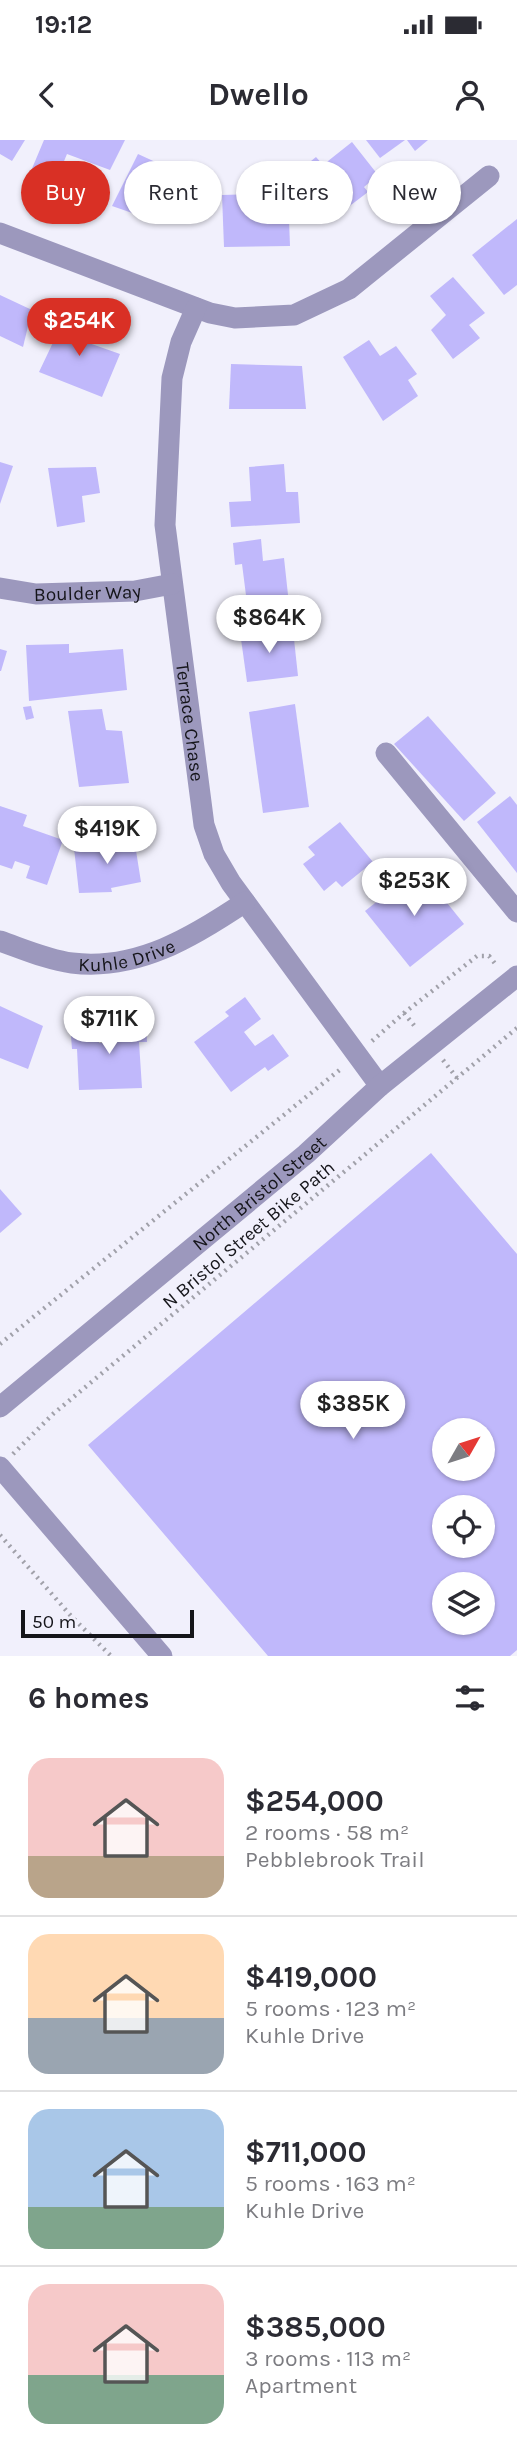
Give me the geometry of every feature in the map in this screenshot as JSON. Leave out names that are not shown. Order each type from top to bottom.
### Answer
[{"type":"street","points":[[0,233],[196,308],[235,318],[293,315],[349,289],[489,176]]},
{"type":"street","name":"Terrace Chase","points":[[196,308],[181,342],[173,378],[164,525],[204,825],[214,854],[245,902],[380,1086]]},
{"type":"street","name":"Boulder Way","points":[[0,588],[36,594],[135,591],[172,584]]},
{"type":"street","points":[[386,753],[517,912]]},
{"type":"street","name":"Kuhle Drive","points":[[0,941],[70,963],[108,964],[173,946],[245,902]]},
{"type":"street","name":"North Bristol Street","points":[[0,1408],[306,1154],[380,1086],[514,979]]},
{"type":"street","points":[[4,1462],[160,1656]]},
{"type":"path","points":[[0,1345],[296,1107],[404,1013],[477,956],[489,956],[514,979]]},
{"type":"path","name":"N Bristol Street Bike Path","points":[[4,1462],[53,1414],[517,1028]]},
{"type":"path","points":[[0,1535],[72,1617],[111,1656]]},
{"type":"building","points":[[0,140],[25,140],[12,161],[0,154]]},
{"type":"building","points":[[44,140],[125,140],[110,170],[110,161],[86,161],[67,154],[64,161],[35,161]]},
{"type":"building","points":[[366,140],[405,140],[380,158]]},
{"type":"building","points":[[407,140],[428,140],[415,151]]},
{"type":"building","points":[[352,142],[367,161],[367,184],[364,187],[367,193],[353,203],[353,161],[328,161]]},
{"type":"building","points":[[138,154],[153,161],[134,161]]},
{"type":"building","points":[[124,182],[124,210],[112,206]]},
{"type":"building","points":[[222,195],[236,195],[236,224],[289,224],[290,246],[224,247]]},
{"type":"building","points":[[517,219],[517,285],[504,295],[472,255]]},
{"type":"building","points":[[453,277],[485,313],[469,325],[480,338],[453,359],[431,330],[446,315],[430,296]]},
{"type":"building","points":[[0,295],[32,310],[23,347],[0,336]]},
{"type":"building","points":[[67,313],[95,328],[86,342],[120,354],[102,397],[39,372]]},
{"type":"building","points":[[369,340],[380,356],[396,346],[417,374],[408,380],[418,396],[383,421],[343,357]]},
{"type":"building","points":[[231,364],[302,366],[306,409],[229,409]]},
{"type":"building","points":[[0,462],[13,466],[0,504]]},
{"type":"building","points":[[284,464],[286,492],[298,492],[300,523],[231,527],[229,502],[251,501],[249,467]]},
{"type":"building","points":[[96,467],[100,493],[82,496],[85,522],[57,527],[48,468]]},
{"type":"building","points":[[261,539],[263,561],[284,558],[289,604],[248,611],[242,564],[235,565],[233,543]]},
{"type":"building","points":[[293,630],[298,676],[247,682],[240,632]]},
{"type":"building","points":[[69,644],[69,653],[123,649],[127,690],[29,701],[26,645]]},
{"type":"building","points":[[0,649],[7,651],[1,671],[0,671]]},
{"type":"building","points":[[295,704],[309,807],[263,813],[249,712]]},
{"type":"building","points":[[31,706],[34,718],[26,720],[23,707]]},
{"type":"building","points":[[102,709],[106,730],[122,731],[129,783],[79,787],[68,711]]},
{"type":"building","points":[[428,716],[496,793],[464,821],[394,744]]},
{"type":"building","points":[[510,796],[517,805],[517,873],[477,822]]},
{"type":"building","points":[[0,806],[27,815],[23,826],[63,840],[47,885],[26,878],[30,866],[15,861],[12,869],[0,865]]},
{"type":"building","points":[[340,822],[373,862],[342,887],[336,881],[324,891],[303,864],[315,855],[308,847]]},
{"type":"building","points":[[134,838],[141,882],[111,888],[112,892],[79,893],[74,848]]},
{"type":"building","points":[[419,868],[464,924],[410,967],[365,911]]},
{"type":"building","points":[[245,997],[261,1019],[244,1032],[255,1046],[273,1034],[289,1056],[268,1071],[265,1067],[231,1092],[194,1042],[229,1016],[225,1012]]},
{"type":"building","points":[[0,1006],[43,1026],[28,1069],[0,1058]]},
{"type":"building","points":[[146,1020],[147,1042],[139,1042],[142,1088],[79,1090],[77,1049],[72,1049],[70,1023],[99,1022],[99,1043],[118,1042],[116,1022]]},
{"type":"building","points":[[431,1153],[517,1254],[517,1650],[510,1656],[268,1656],[88,1445]]},
{"type":"building","points":[[0,1189],[22,1214],[0,1233]]}]
